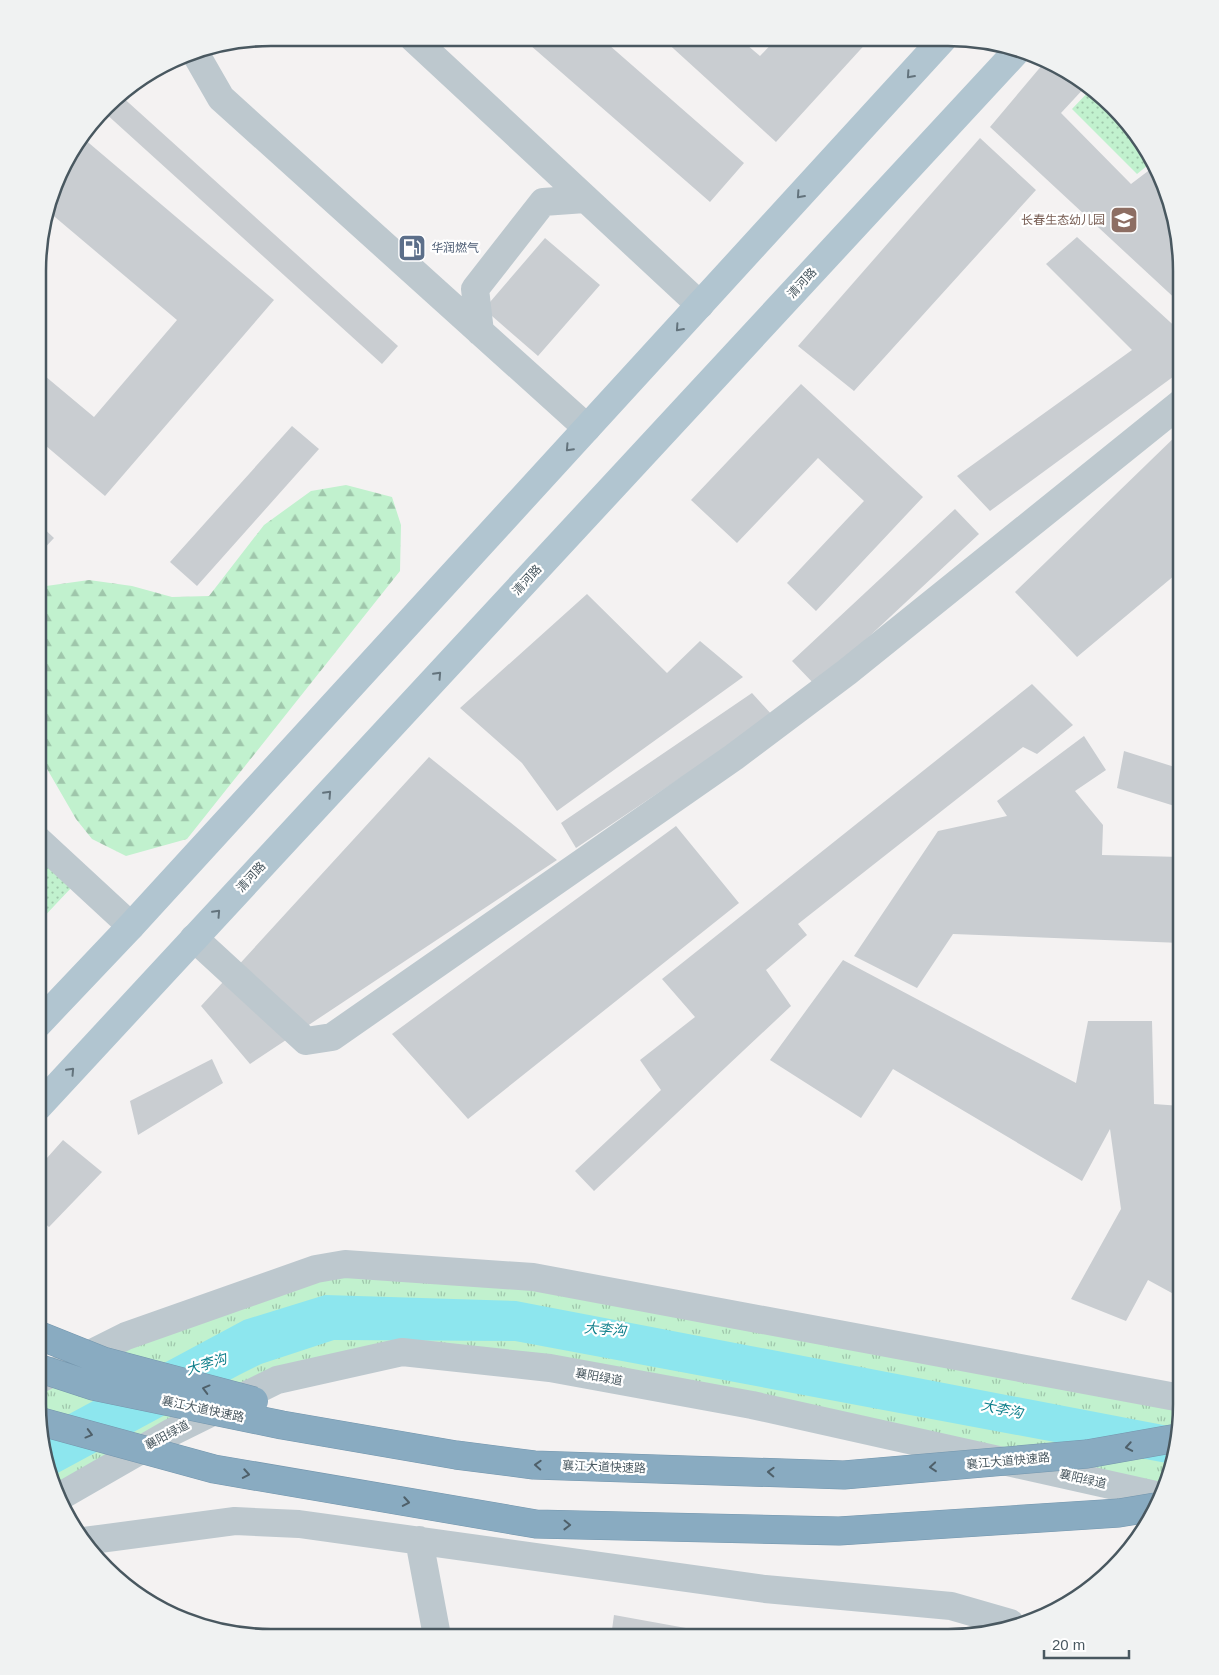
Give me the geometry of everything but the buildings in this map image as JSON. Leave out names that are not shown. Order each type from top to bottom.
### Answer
[{"type":"highway","points":[[46,1337],[103,1361],[456,1455]]},
{"type":"highway","name":"襄江大道快速路","points":[[46,1370],[112,1390],[282,1425],[456,1455],[534,1465],[844,1475],[1088,1454],[1170,1439]]},
{"type":"highway","points":[[47,1423],[214,1469],[536,1524],[839,1531],[1119,1513],[1147,1508]]},
{"type":"main road","points":[[46,1016],[132,926],[937,46]]},
{"type":"main road","name":"清河路","points":[[46,1098],[1013,56]]},
{"type":"street","points":[[421,46],[700,305]]},
{"type":"street","points":[[198,58],[221,98],[587,428]]},
{"type":"street","points":[[480,332],[475,289],[543,202],[585,199]]},
{"type":"street","points":[[194,938],[306,1041],[332,1037],[734,757],[846,672],[1173,409]]},
{"type":"street","points":[[46,847],[132,926]]},
{"type":"street","points":[[46,1376],[126,1336],[316,1269],[345,1264],[533,1277],[1173,1397]]},
{"type":"street","name":"襄阳绿道","points":[[65,1494],[172,1432],[277,1380],[402,1352],[550,1368],[743,1403],[1154,1495]]},
{"type":"street","points":[[92,1540],[235,1521],[299,1524],[765,1589],[951,1606],[1004,1621]]},
{"type":"street","points":[[419,1540],[436,1629]]},
{"type":"green space","points":[[1086,94],[1117,123],[1135,146],[1147,166],[1137,174],[1072,109]]},
{"type":"green space","points":[[346,485],[392,497],[401,525],[400,571],[187,839],[126,856],[92,839],[76,819],[46,767],[46,586],[89,580],[132,586],[172,597],[209,596],[264,525],[311,491]]},
{"type":"green space","points":[[46,864],[72,887],[46,915]]},
{"type":"green space","points":[[316,1269],[533,1277],[1173,1394],[1173,1403],[1171,1433],[1165,1462],[1154,1495],[402,1352],[277,1380],[65,1494],[54,1462],[48,1433],[46,1380]]},
{"type":"water","name":"大李沟","points":[[325,1295],[516,1301],[1171,1427],[1171,1433],[1165,1463],[515,1341],[334,1340],[261,1364],[57,1473],[48,1426],[244,1320]]},
{"type":"place","name":"长春生态幼儿园","points":[[1124,220]]},
{"type":"place","name":"华润燃气","points":[[412,248]]}]
